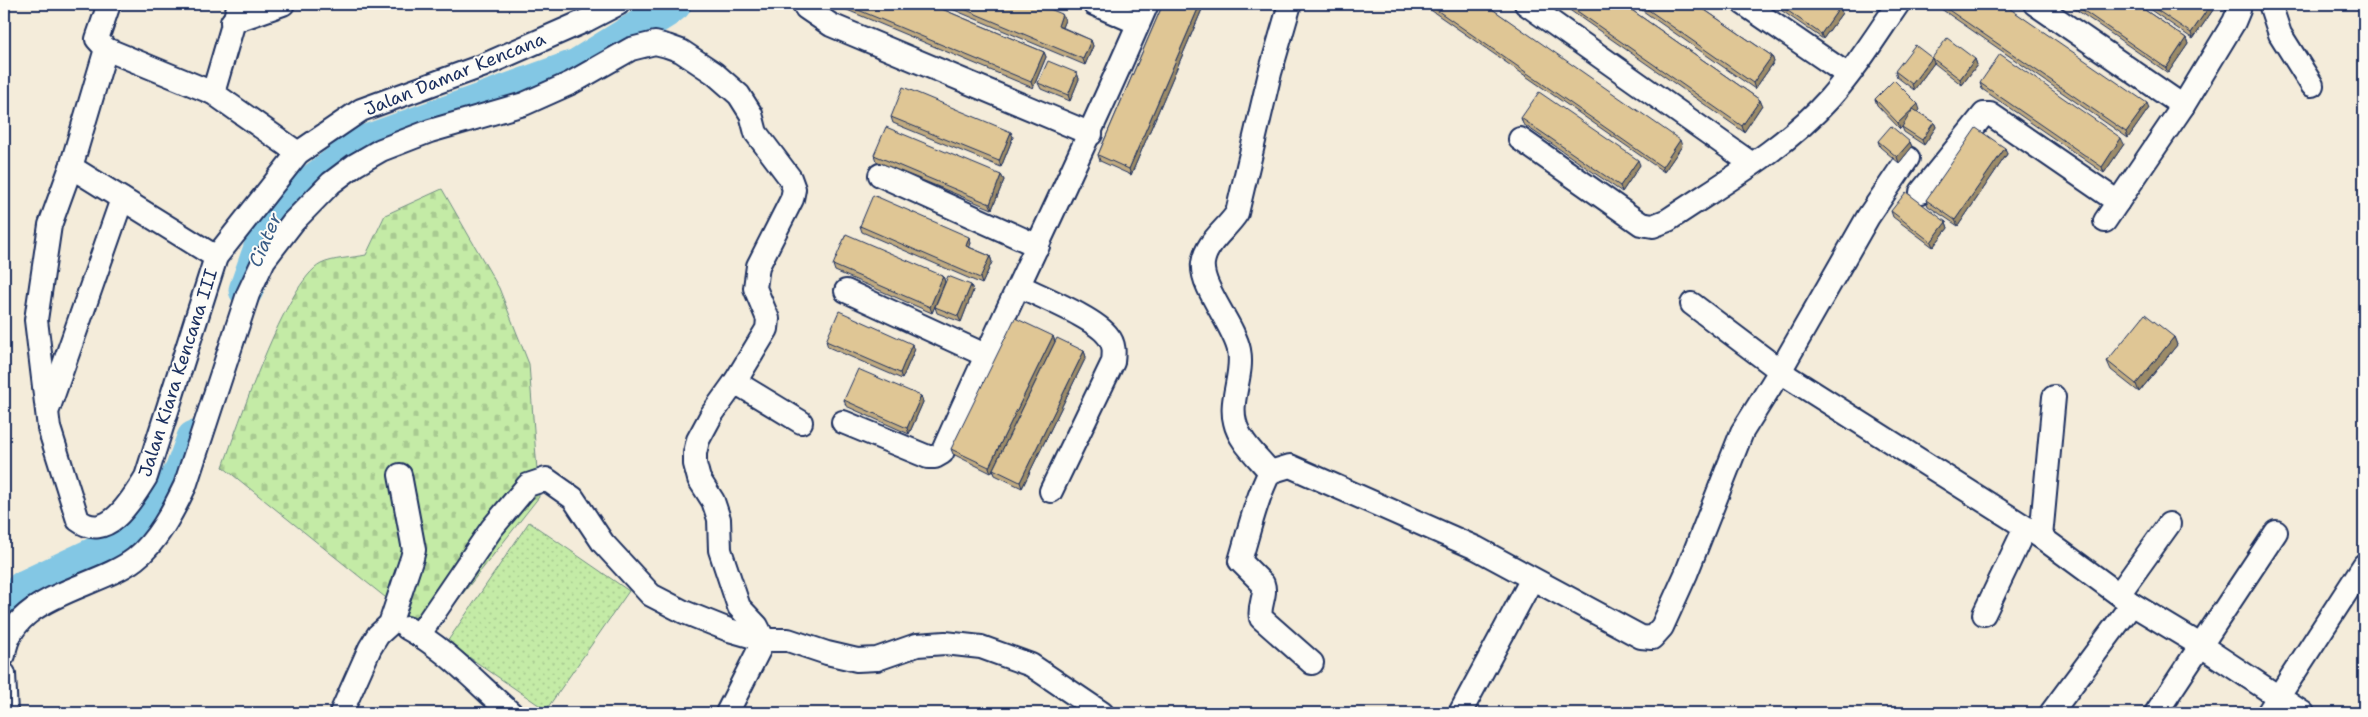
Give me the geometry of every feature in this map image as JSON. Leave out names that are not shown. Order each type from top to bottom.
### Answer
[{"type":"street","name":"Jalan Kiara Kencana III","points":[[109,4],[102,44],[71,167],[50,226],[36,320],[49,428],[78,520],[86,526],[95,528],[106,525],[132,500],[146,477],[216,257],[298,153]]},
{"type":"street","points":[[213,93],[236,13],[283,4]]},
{"type":"street","name":"Jalan Damar Kencana","points":[[298,153],[362,110],[482,66],[587,20],[618,4]]},
{"type":"street","points":[[804,4],[806,8],[831,25],[1091,134]]},
{"type":"street","points":[[843,422],[928,457],[935,457],[942,453],[986,354],[1091,134],[1143,14],[1094,4]]},
{"type":"street","points":[[1270,472],[1245,443],[1234,421],[1240,365],[1239,350],[1205,279],[1202,265],[1210,243],[1226,228],[1237,213],[1270,73],[1290,4]]},
{"type":"street","points":[[1526,4],[1752,164]]},
{"type":"street","points":[[1744,4],[1848,75]]},
{"type":"street","points":[[1520,139],[1641,224],[1653,226],[1668,220],[1752,164],[1796,130],[1828,100],[1898,4]]},
{"type":"street","points":[[2035,4],[2183,106]]},
{"type":"street","points":[[2105,221],[2183,106],[2234,22],[2239,10],[2238,4]]},
{"type":"street","points":[[2270,4],[2280,34],[2312,85]]},
{"type":"street","points":[[102,44],[213,93],[298,153]]},
{"type":"street","points":[[4,655],[9,636],[23,620],[50,599],[118,569],[135,559],[173,512],[185,486],[248,294],[264,260],[293,222],[330,183],[355,164],[381,150],[430,131],[524,104],[570,83],[631,49],[654,44],[681,51],[714,73],[739,95],[752,114],[756,133],[790,178],[794,189],[787,213],[773,234],[758,266],[755,288],[768,319],[767,329],[735,382],[712,414],[698,440],[695,464],[699,479],[713,502],[719,519],[720,550],[739,607],[757,626],[764,640]]},
{"type":"street","points":[[1922,192],[1984,114],[1990,114],[2118,202]]},
{"type":"street","points":[[1312,663],[1261,618],[1259,611],[1265,588],[1264,584],[1240,561],[1260,492],[1270,472],[1290,466],[1476,548],[1641,637],[1652,638],[1662,627],[1686,574],[1742,432],[1780,371],[1868,217],[1908,158]]},
{"type":"street","points":[[71,167],[216,257]]},
{"type":"street","points":[[880,175],[1038,246]]},
{"type":"street","points":[[47,413],[122,199]]},
{"type":"street","points":[[1020,286],[1097,326],[1109,337],[1115,351],[1113,362],[1051,492]]},
{"type":"street","points":[[846,291],[986,354]]},
{"type":"street","points":[[1692,304],[1780,371],[2033,533],[2125,599],[2200,645],[2274,705],[2303,713]]},
{"type":"street","points":[[735,382],[801,422]]},
{"type":"street","points":[[1984,614],[2033,533],[2054,397]]},
{"type":"street","points":[[341,713],[370,648],[378,635],[390,624],[406,581],[414,550],[400,475]]},
{"type":"street","points":[[419,635],[492,528],[528,485],[546,479],[573,498],[603,543],[651,595],[729,630],[764,640],[775,638],[788,640],[827,653],[857,660],[877,658],[917,645],[945,643],[981,647],[1031,665],[1102,713]]},
{"type":"street","points":[[2050,713],[2125,599],[2169,524]]},
{"type":"street","points":[[2156,713],[2276,532]]},
{"type":"street","points":[[2274,705],[2364,565]]},
{"type":"street","points":[[1460,713],[1532,579]]},
{"type":"street","points":[[390,624],[401,625],[444,651],[490,697],[511,713]]},
{"type":"street","points":[[727,713],[764,640]]},
{"type":"street","points":[[4,674],[6,713]]},
{"type":"green space","points":[[442,189],[499,288],[529,364],[539,497],[431,634],[223,467],[251,390],[278,325],[307,276],[326,262],[366,255],[385,215]]},
{"type":"green space","points":[[529,522],[629,591],[546,710],[447,642]]},
{"type":"building","points":[[844,4],[930,4],[1044,52],[1031,82]]},
{"type":"building","points":[[952,4],[1038,4],[1062,14],[1058,26],[1091,40],[1083,59]]},
{"type":"building","points":[[1163,4],[1200,4],[1129,169],[1098,155]]},
{"type":"building","points":[[1428,4],[1485,4],[1680,140],[1662,167]]},
{"type":"building","points":[[1567,4],[1623,4],[1760,100],[1742,126]]},
{"type":"building","points":[[1640,4],[1696,4],[1772,56],[1753,83]]},
{"type":"building","points":[[1778,4],[1835,4],[1840,7],[1821,34]]},
{"type":"building","points":[[1940,4],[2003,4],[2147,103],[2126,132]]},
{"type":"building","points":[[2074,4],[2136,4],[2186,38],[2166,68]]},
{"type":"building","points":[[2148,4],[2211,4],[2191,33]]},
{"type":"building","points":[[1947,38],[1975,59],[1960,79],[1932,58]]},
{"type":"building","points":[[1915,45],[1932,58],[1912,84],[1895,71]]},
{"type":"building","points":[[2000,54],[2121,138],[2102,167],[1980,83]]},
{"type":"building","points":[[1048,61],[1077,73],[1068,95],[1038,83]]},
{"type":"building","points":[[1894,80],[1918,104],[1898,123],[1875,99]]},
{"type":"building","points":[[903,87],[1011,132],[999,161],[891,117]]},
{"type":"building","points":[[1539,92],[1638,160],[1620,186],[1521,118]]},
{"type":"building","points":[[1913,109],[1934,122],[1922,140],[1902,127]]},
{"type":"building","points":[[1891,126],[1910,142],[1897,157],[1878,141]]},
{"type":"building","points":[[886,127],[1001,175],[990,204],[874,155]]},
{"type":"building","points":[[1976,128],[2005,148],[1955,220],[1926,200]]},
{"type":"building","points":[[1906,192],[1946,222],[1931,242],[1891,211]]},
{"type":"building","points":[[873,195],[969,237],[966,246],[990,256],[980,278],[860,226]]},
{"type":"building","points":[[846,234],[943,276],[930,307],[833,265]]},
{"type":"building","points":[[948,276],[971,285],[958,316],[935,307]]},
{"type":"building","points":[[839,311],[912,344],[900,373],[826,341]]},
{"type":"building","points":[[2145,314],[2174,337],[2136,384],[2107,361]]},
{"type":"building","points":[[1015,318],[1053,336],[989,467],[951,449]]},
{"type":"building","points":[[1057,338],[1084,351],[1020,482],[993,469]]},
{"type":"building","points":[[858,369],[921,396],[907,428],[844,400]]},
{"type":"waterway","name":"Ciater","points":[[246,290],[274,211],[364,143],[577,66],[674,4]]},
{"type":"waterway","name":"Ciater","points":[[4,619],[23,588],[123,541],[152,515],[182,471],[194,438]]}]
